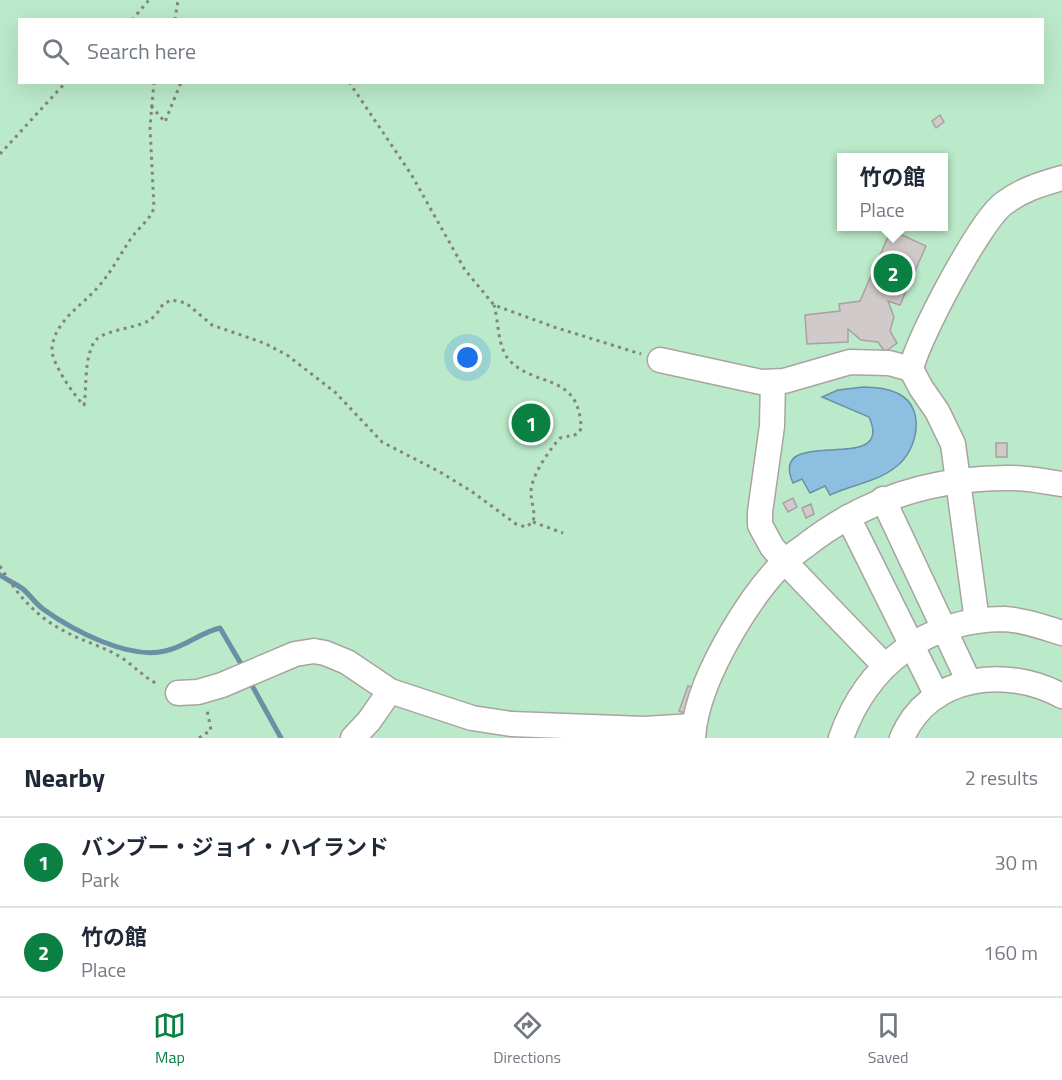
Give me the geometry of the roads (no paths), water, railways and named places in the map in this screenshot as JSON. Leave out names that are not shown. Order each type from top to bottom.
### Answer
[{"type":"street","points":[[977,621],[953,444],[937,411],[911,369],[914,355],[983,228],[1002,205],[1019,194],[1062,178]]},
{"type":"street","points":[[660,360],[751,380],[773,382],[850,362],[889,363],[911,369]]},
{"type":"street","points":[[773,382],[772,426],[760,525],[772,548],[884,665]]},
{"type":"street","points":[[178,693],[203,690],[236,680],[295,654],[314,651],[347,662],[390,691],[453,712],[498,723],[693,732],[702,694],[723,648],[751,600],[785,562],[824,530],[883,499],[916,489],[957,481],[1061,478]]},
{"type":"street","points":[[883,499],[969,682]]},
{"type":"street","points":[[848,518],[937,696]]},
{"type":"street","points":[[841,738],[858,698],[884,665],[911,645],[945,629],[977,621],[1005,619],[1031,623],[1062,633]]},
{"type":"street","points":[[902,738],[919,712],[937,696],[969,682],[1014,679],[1039,685],[1062,696]]},
{"type":"street","points":[[353,738],[369,721],[390,691]]},
{"type":"water","points":[[863,387],[895,392],[908,400],[916,418],[916,429],[910,450],[904,459],[882,476],[830,495],[825,486],[810,493],[802,479],[793,483],[790,465],[797,456],[813,451],[850,449],[865,444],[873,435],[869,417],[822,397],[838,390]]},
{"type":"waterway","points":[[0,575],[23,589],[40,607],[69,626],[118,647],[151,653],[165,651],[220,628],[244,669]]},
{"type":"waterway","points":[[249,680],[281,738]]},
{"type":"place","name":"竹の館","points":[[893,273]]},
{"type":"place","name":"バンブー・ジョイ・ハイランド","points":[[531,423]]}]
